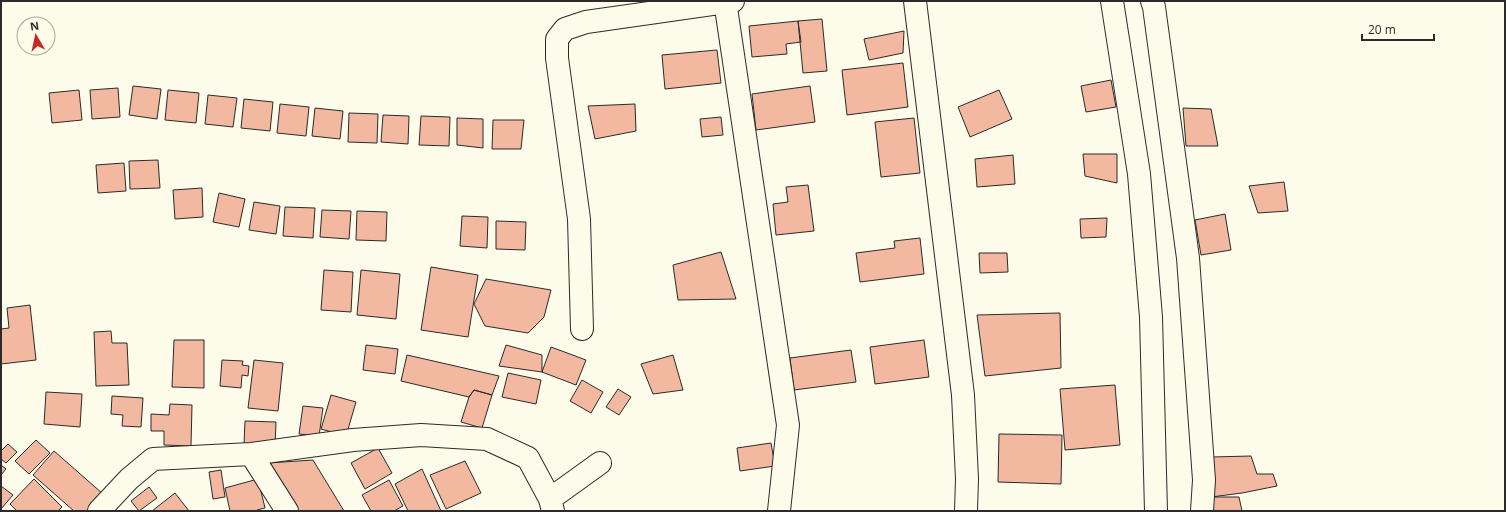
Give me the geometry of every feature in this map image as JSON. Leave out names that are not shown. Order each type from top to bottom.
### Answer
[{"type":"street","points":[[582,329],[579,219],[557,58],[556,39],[565,28],[586,22],[728,1],[788,425],[779,511]]},
{"type":"street","points":[[915,1],[963,395],[967,479],[966,511]]},
{"type":"street","points":[[1112,1],[1139,174],[1151,317],[1156,511]]},
{"type":"street","points":[[1152,1],[1188,258],[1204,480],[1202,511]]},
{"type":"street","points":[[99,511],[129,479],[153,459],[251,454],[353,440],[421,435],[487,439],[528,458],[551,505],[600,463]]},
{"type":"street","points":[[251,454],[287,511]]},
{"type":"building","points":[[822,19],[827,71],[803,73],[798,21]]},
{"type":"building","points":[[798,21],[801,42],[786,44],[787,54],[752,57],[749,26]]},
{"type":"building","points":[[904,31],[903,53],[869,60],[864,39]]},
{"type":"building","points":[[717,50],[721,83],[665,89],[662,55]]},
{"type":"building","points":[[903,63],[908,107],[847,115],[842,70]]},
{"type":"building","points":[[1111,80],[1116,107],[1086,112],[1081,86]]},
{"type":"building","points":[[133,86],[161,89],[157,119],[129,115]]},
{"type":"building","points":[[810,86],[815,122],[756,130],[752,94]]},
{"type":"building","points":[[118,88],[120,117],[92,119],[90,90]]},
{"type":"building","points":[[79,90],[82,120],[52,123],[49,93]]},
{"type":"building","points":[[168,90],[199,93],[196,123],[165,120]]},
{"type":"building","points":[[999,90],[1012,119],[970,137],[958,107]]},
{"type":"building","points":[[208,95],[237,98],[233,127],[205,124]]},
{"type":"building","points":[[244,99],[273,102],[270,131],[241,128]]},
{"type":"building","points":[[280,104],[309,107],[306,136],[277,133]]},
{"type":"building","points":[[635,104],[636,131],[595,139],[588,106]]},
{"type":"building","points":[[315,108],[343,111],[340,139],[312,136]]},
{"type":"building","points":[[1183,108],[1211,109],[1218,146],[1186,146]]},
{"type":"building","points":[[349,113],[378,114],[377,143],[348,142]]},
{"type":"building","points":[[383,115],[409,116],[408,144],[381,142]]},
{"type":"building","points":[[421,116],[450,117],[449,146],[419,145]]},
{"type":"building","points":[[721,117],[723,135],[702,137],[700,119]]},
{"type":"building","points":[[457,118],[483,119],[483,148],[457,145]]},
{"type":"building","points":[[914,118],[920,173],[881,177],[875,122]]},
{"type":"building","points":[[493,120],[524,120],[521,149],[492,149]]},
{"type":"building","points":[[1083,154],[1117,154],[1117,183],[1085,176]]},
{"type":"building","points":[[1013,155],[1015,184],[977,187],[975,159]]},
{"type":"building","points":[[158,160],[160,188],[130,189],[129,161]]},
{"type":"building","points":[[124,163],[126,191],[98,193],[96,165]]},
{"type":"building","points":[[1284,182],[1288,211],[1258,213],[1249,186]]},
{"type":"building","points":[[808,185],[814,231],[776,235],[773,204],[788,202],[786,187]]},
{"type":"building","points":[[202,188],[203,217],[175,219],[173,190]]},
{"type":"building","points":[[219,193],[245,199],[239,227],[213,222]]},
{"type":"building","points":[[254,202],[280,206],[276,234],[249,230]]},
{"type":"building","points":[[285,207],[315,208],[313,238],[283,236]]},
{"type":"building","points":[[322,210],[351,211],[349,239],[320,237]]},
{"type":"building","points":[[357,211],[387,212],[386,241],[356,240]]},
{"type":"building","points":[[1225,214],[1231,250],[1201,255],[1195,220]]},
{"type":"building","points":[[462,216],[488,217],[487,248],[460,246]]},
{"type":"building","points":[[1107,218],[1106,237],[1081,238],[1080,219]]},
{"type":"building","points":[[496,221],[526,222],[525,250],[496,249]]},
{"type":"building","points":[[920,238],[924,274],[860,282],[856,253],[895,248],[894,241]]},
{"type":"building","points":[[721,252],[736,299],[678,300],[673,265]]},
{"type":"building","points":[[979,253],[1007,253],[1008,272],[980,273]]},
{"type":"building","points":[[431,267],[478,275],[468,337],[421,330]]},
{"type":"building","points":[[324,270],[353,272],[351,312],[321,310]]},
{"type":"building","points":[[361,270],[400,274],[396,319],[357,315]]},
{"type":"building","points":[[486,279],[551,290],[544,317],[528,333],[485,326],[474,304]]},
{"type":"building","points":[[30,305],[36,360],[1,364],[1,329],[9,328],[7,308]]},
{"type":"building","points":[[1060,313],[1061,368],[985,376],[977,315]]},
{"type":"building","points":[[111,331],[112,343],[127,343],[129,385],[96,386],[94,332]]},
{"type":"building","points":[[174,340],[204,340],[204,388],[172,387]]},
{"type":"building","points":[[924,340],[929,377],[875,384],[870,347]]},
{"type":"building","points":[[366,345],[398,349],[395,374],[363,370]]},
{"type":"building","points":[[506,345],[542,355],[542,372],[499,366]]},
{"type":"building","points":[[551,347],[586,360],[576,385],[542,372]]},
{"type":"building","points":[[851,350],[856,382],[794,390],[790,358]]},
{"type":"building","points":[[407,355],[499,376],[492,395],[474,390],[469,397],[401,381]]},
{"type":"building","points":[[673,355],[683,390],[653,394],[641,364]]},
{"type":"building","points":[[222,360],[243,361],[242,365],[249,366],[248,376],[242,375],[241,388],[220,386]]},
{"type":"building","points":[[254,360],[283,363],[278,411],[248,408]]},
{"type":"building","points":[[508,373],[541,380],[536,404],[502,397]]},
{"type":"building","points":[[582,380],[603,392],[591,413],[570,401]]},
{"type":"building","points":[[1115,385],[1120,445],[1065,450],[1060,389]]},
{"type":"building","points":[[618,389],[631,397],[619,415],[606,407]]},
{"type":"building","points":[[474,390],[492,395],[482,428],[461,422],[469,397]]},
{"type":"building","points":[[46,392],[82,394],[80,427],[44,424]]},
{"type":"building","points":[[331,395],[356,402],[346,436],[321,429]]},
{"type":"building","points":[[112,396],[143,398],[141,427],[122,426],[123,415],[111,414]]},
{"type":"building","points":[[170,404],[192,405],[191,446],[164,445],[164,431],[151,431],[151,414],[169,415]]},
{"type":"building","points":[[303,406],[323,408],[319,436],[299,434]]},
{"type":"building","points":[[245,421],[276,422],[275,446],[244,445]]},
{"type":"building","points":[[999,434],[1062,435],[1061,484],[998,482]]},
{"type":"building","points":[[36,440],[50,453],[29,474],[15,461]]},
{"type":"building","points":[[771,443],[775,466],[740,471],[737,448]]},
{"type":"building","points":[[8,444],[17,452],[6,463],[1,459],[1,451]]},
{"type":"building","points":[[378,448],[392,473],[365,489],[351,463]]},
{"type":"building","points":[[54,451],[103,494],[88,511],[74,511],[33,475]]},
{"type":"building","points":[[1251,456],[1257,474],[1273,474],[1277,486],[1211,497],[1211,457]]},
{"type":"building","points":[[313,460],[344,511],[297,511],[268,463]]},
{"type":"building","points":[[465,461],[481,493],[446,509],[430,475]]},
{"type":"building","points":[[1,465],[6,469],[1,475]]},
{"type":"building","points":[[422,469],[441,511],[408,511],[395,484]]},
{"type":"building","points":[[221,470],[225,497],[213,499],[209,472]]},
{"type":"building","points":[[34,479],[62,507],[58,511],[17,511],[10,504]]},
{"type":"building","points":[[258,479],[265,508],[257,510],[258,511],[230,511],[225,488]]},
{"type":"building","points":[[389,480],[403,506],[394,511],[371,511],[362,495]]},
{"type":"building","points":[[1,486],[13,495],[1,509]]},
{"type":"building","points":[[149,487],[157,498],[139,511],[131,501]]},
{"type":"building","points":[[175,493],[189,511],[152,511]]},
{"type":"building","points":[[1211,497],[1239,497],[1242,511],[1214,511]]}]
